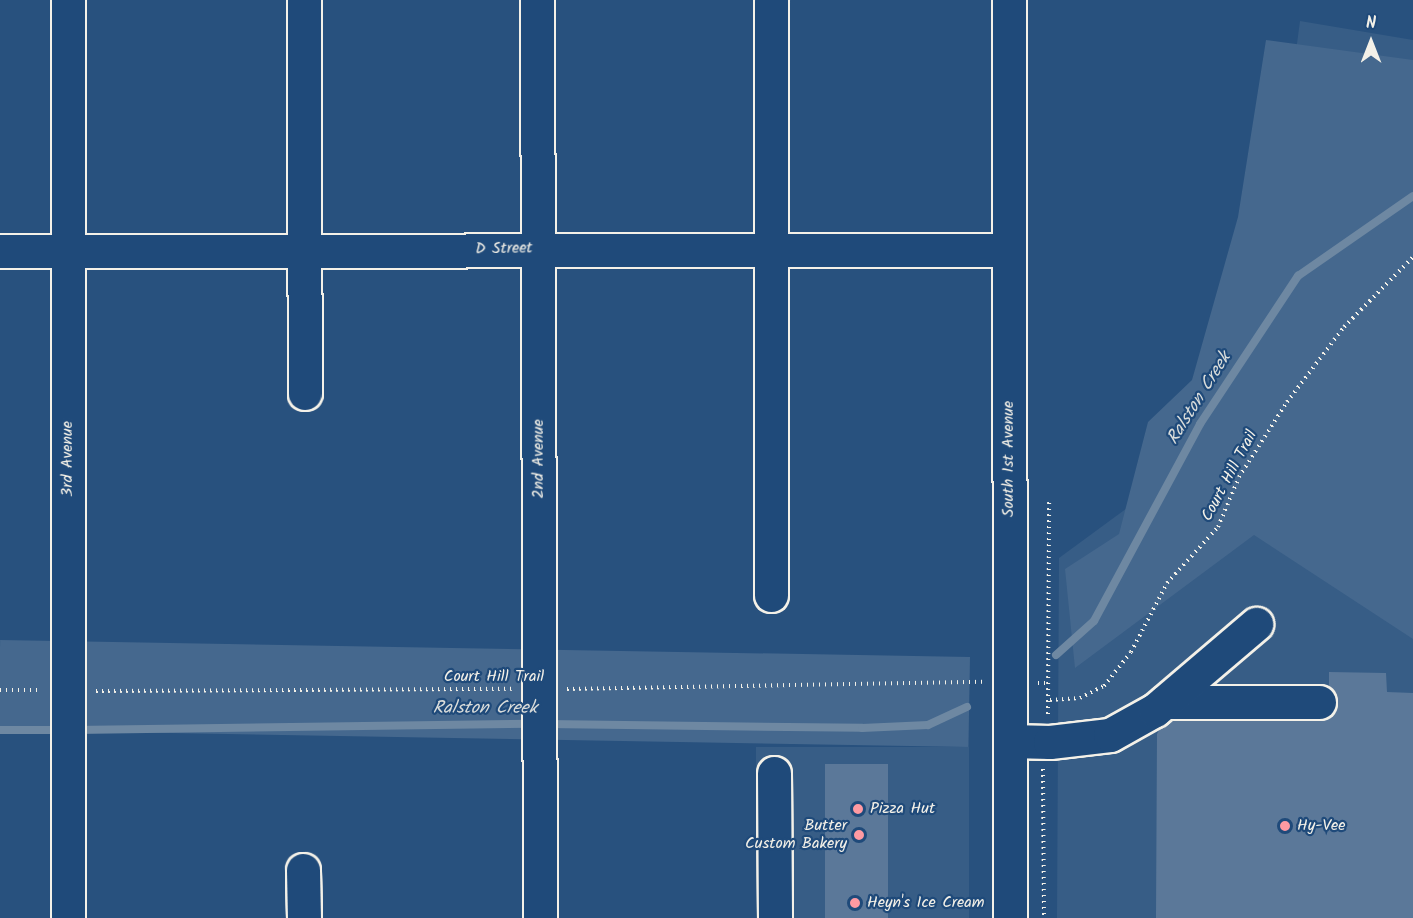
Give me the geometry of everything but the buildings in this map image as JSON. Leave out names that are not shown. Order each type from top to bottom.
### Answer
[{"type":"street","name":"3rd Avenue","points":[[68,0],[68,918]]},
{"type":"street","points":[[304,0],[305,393]]},
{"type":"street","name":"2nd Avenue","points":[[537,0],[540,918]]},
{"type":"street","points":[[771,0],[773,249],[771,595]]},
{"type":"street","name":"South 1st Avenue","points":[[1009,0],[1010,918]]},
{"type":"street","name":"D Street","points":[[0,251],[1009,250]]},
{"type":"street","points":[[1010,741],[1043,742],[1110,735],[1165,702],[1256,624]]},
{"type":"street","points":[[1165,702],[1319,702]]},
{"type":"street","points":[[774,773],[775,918]]},
{"type":"street","points":[[303,870],[304,918]]},
{"type":"path","name":"Court Hill Trail","points":[[1050,700],[1080,698],[1104,686],[1131,652],[1167,583],[1218,528],[1239,477],[1287,402],[1344,327],[1413,257]]},
{"type":"path","points":[[1044,918],[1043,742],[1050,700],[1049,502]]},
{"type":"path","name":"Court Hill Trail","points":[[0,690],[67,702],[539,695],[989,682]]},
{"type":"shaded area","points":[[1300,21],[1413,40],[1413,918],[1057,918],[1059,558],[1247,420]]},
{"type":"shaded area","points":[[1266,40],[1413,60],[1413,639],[1254,535],[1075,668],[1065,569],[1119,534],[1148,422],[1192,380],[1238,217]]},
{"type":"shaded area","points":[[0,640],[970,657],[968,747],[0,730]]},
{"type":"shaded area","points":[[756,747],[969,747],[969,918],[756,918]]},
{"type":"waterway","name":"Ralston Creek","points":[[1056,655],[1094,621],[1200,424],[1298,276],[1413,196]]},
{"type":"waterway","name":"Ralston Creek","points":[[546,724],[862,728],[928,725],[967,707]]},
{"type":"waterway","name":"Ralston Creek","points":[[75,730],[531,724]]},
{"type":"waterway","name":"Ralston Creek","points":[[0,730],[60,730]]},
{"type":"place","name":"Pizza Hut","points":[[858,809]]},
{"type":"place","name":"Hy-Vee","points":[[1285,826]]},
{"type":"place","name":"Butter Custom Bakery","points":[[859,835]]},
{"type":"place","name":"Heyn's Ice Cream","points":[[855,903]]}]
